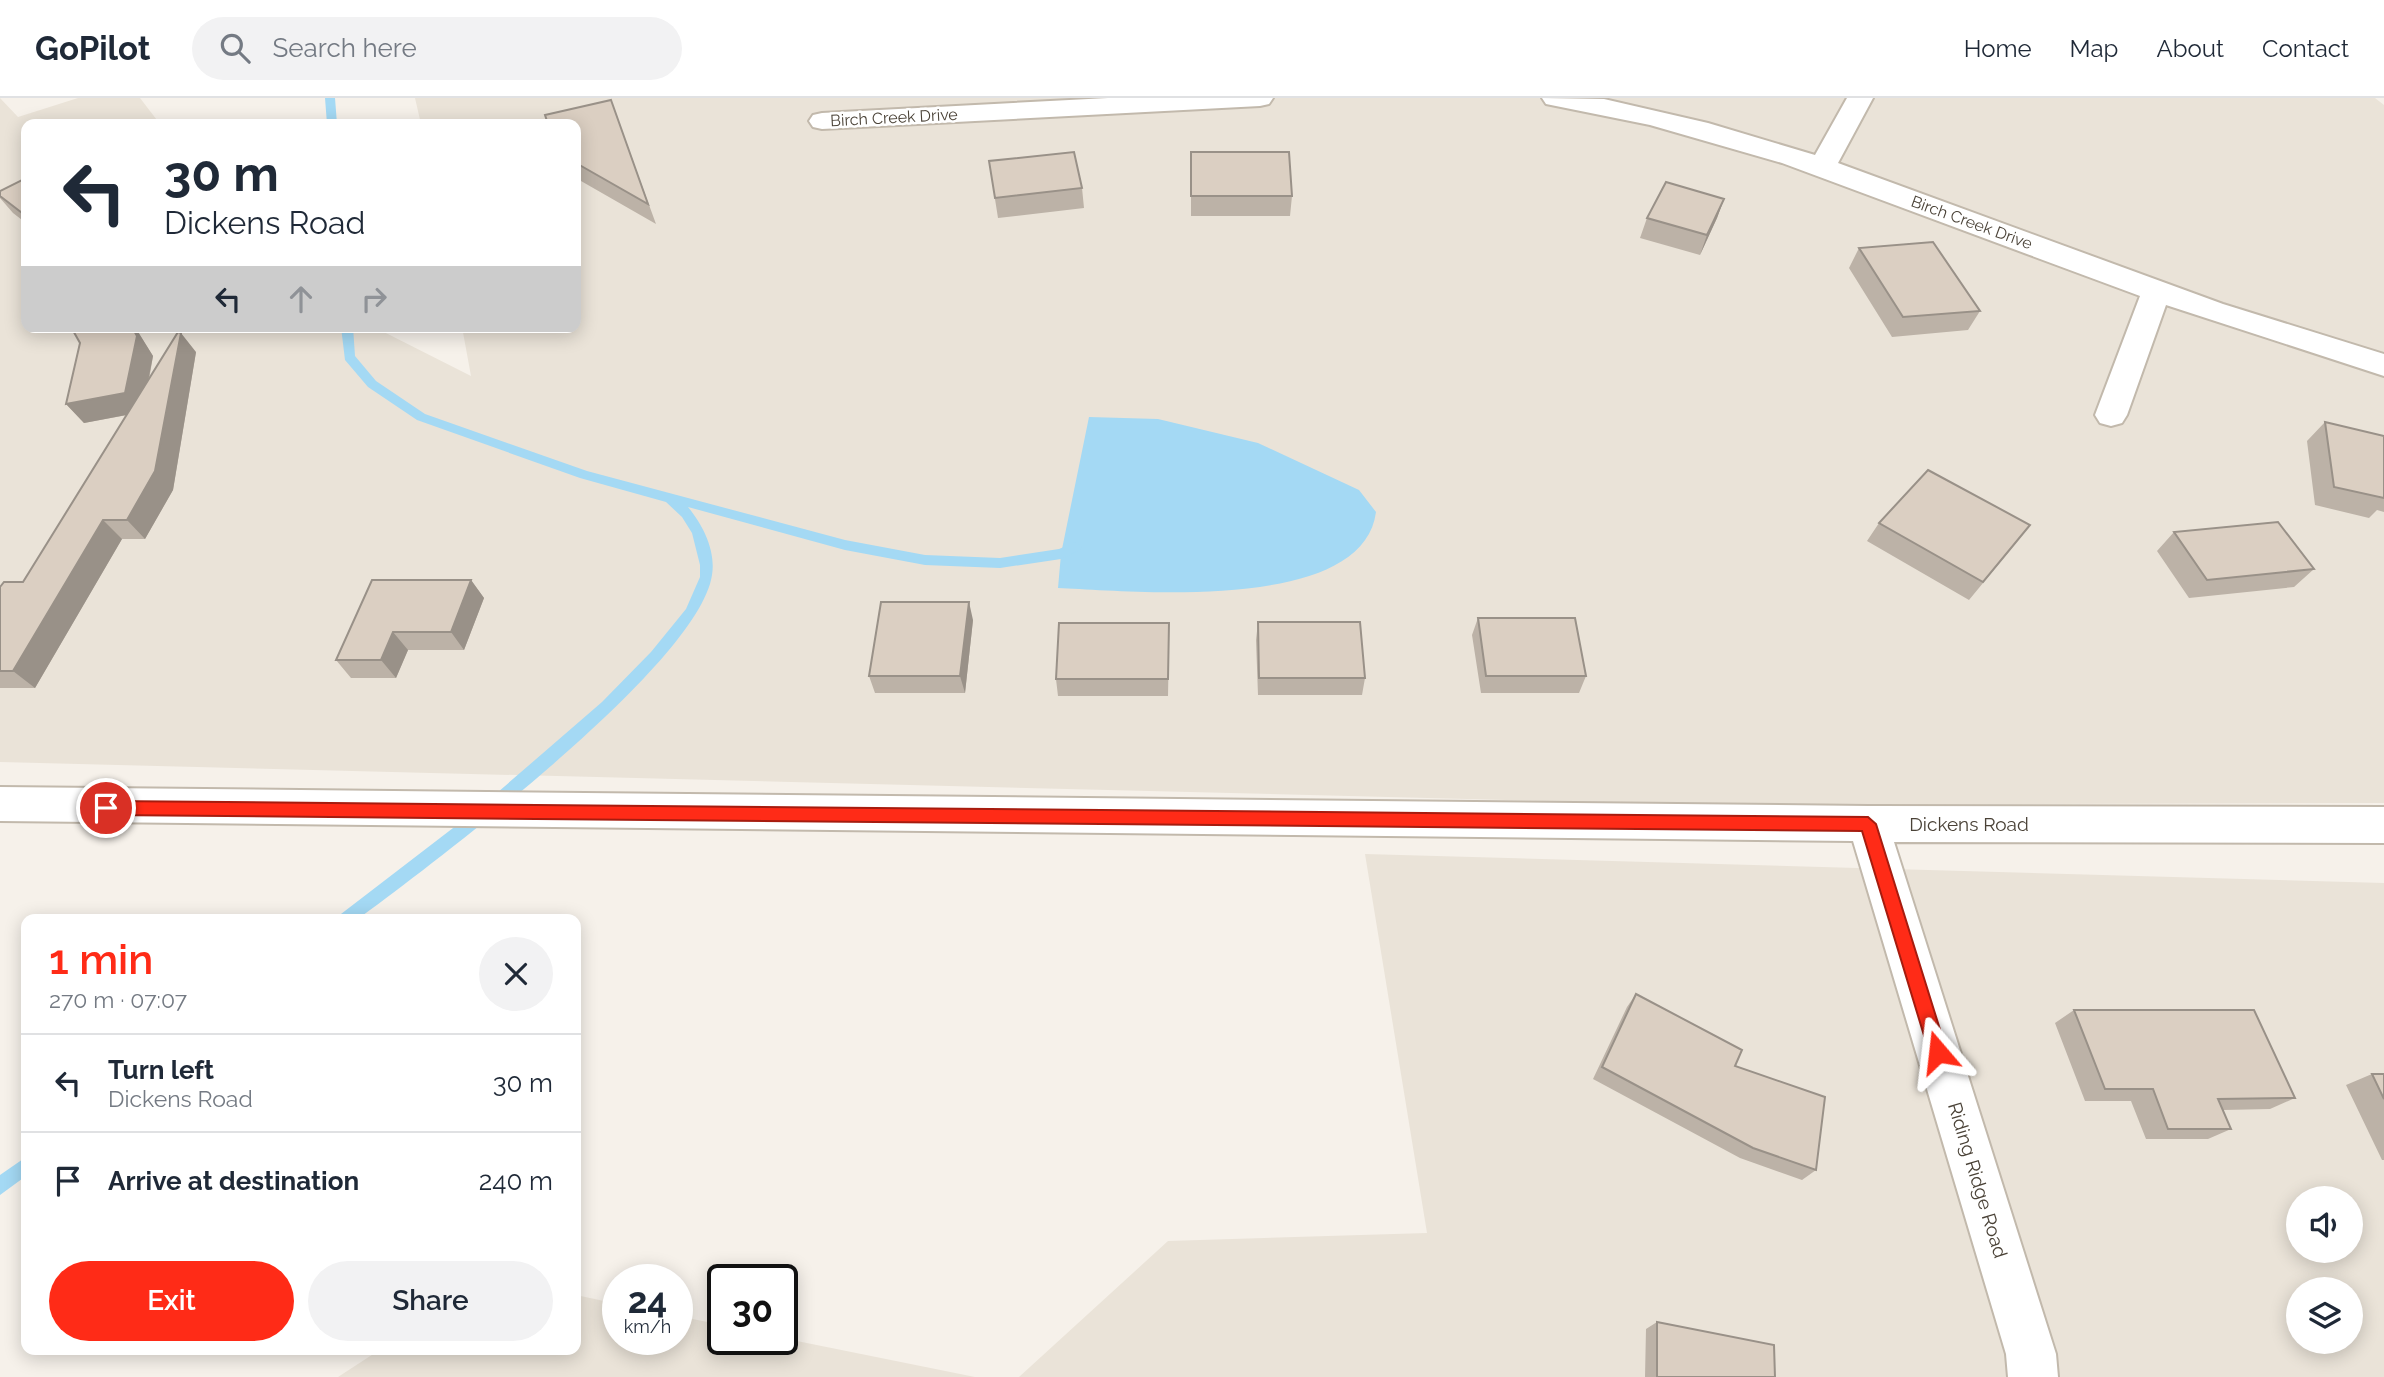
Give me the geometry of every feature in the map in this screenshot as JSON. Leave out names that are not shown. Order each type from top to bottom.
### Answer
[{"type":"street","name":"Birch Creek Drive","points":[[822,121],[1259,98]]},
{"type":"street","name":"Birch Creek Drive","points":[[1555,98],[1668,118],[1822,166],[2267,329],[2384,365]]},
{"type":"street","points":[[1822,166],[1849,124],[1860,98]]},
{"type":"street","points":[[2111,415],[2157,290]]},
{"type":"street","name":"Dickens Road","points":[[0,804],[1868,824],[2384,825]]},
{"type":"street","name":"Riding Ridge Road","points":[[1868,824],[2031,1354],[2033,1377]]},
{"type":"shaded area","points":[[0,98],[18,117],[78,98],[140,98],[156,119],[21,119],[21,333],[386,333],[471,376],[463,333],[581,333],[581,119],[420,119],[415,98],[2375,98],[2384,105],[2384,803],[1703,805],[0,762]]},
{"type":"shaded area","points":[[1365,854],[2384,883],[2384,1377],[1019,1377],[1168,1241],[1427,1233]]},
{"type":"shaded area","points":[[581,1296],[602,1301],[602,1355],[693,1355],[693,1319],[707,1322],[707,1355],[798,1355],[798,1341],[975,1377],[338,1377],[372,1355],[581,1355]]},
{"type":"water","points":[[1089,417],[1158,419],[1258,443],[1359,490],[1376,512],[1362,545],[1331,567],[1289,582],[1187,592],[1058,588],[1061,554]]},
{"type":"building","points":[[611,100],[648,204],[581,166],[581,119],[546,119],[545,115]]},
{"type":"building","points":[[1074,152],[1082,188],[995,198],[989,161]]},
{"type":"building","points":[[1191,152],[1289,152],[1292,196],[1191,196]]},
{"type":"building","points":[[21,180],[21,212],[0,196],[0,191]]},
{"type":"building","points":[[1666,182],[1724,199],[1707,235],[1647,218]]},
{"type":"building","points":[[1933,242],[1980,311],[1903,317],[1859,248]]},
{"type":"building","points":[[74,333],[135,333],[137,336],[125,393],[66,404],[80,343]]},
{"type":"building","points":[[177,333],[181,333],[155,471],[127,520],[103,520],[13,671],[0,671],[0,587],[4,582],[23,582]]},
{"type":"building","points":[[2325,422],[2384,436],[2384,498],[2334,487]]},
{"type":"building","points":[[1928,470],[2030,525],[1983,582],[1879,523]]},
{"type":"building","points":[[2278,522],[2314,569],[2207,580],[2174,532]]},
{"type":"building","points":[[372,580],[471,580],[451,632],[393,632],[381,660],[336,660]]},
{"type":"building","points":[[881,602],[969,602],[960,676],[869,676]]},
{"type":"building","points":[[1478,618],[1575,618],[1586,676],[1486,676]]},
{"type":"building","points":[[1258,622],[1360,622],[1365,678],[1259,678]]},
{"type":"building","points":[[1059,623],[1169,623],[1168,679],[1056,679]]},
{"type":"building","points":[[1636,994],[1742,1050],[1735,1066],[1825,1097],[1816,1170],[1753,1148],[1602,1067]]},
{"type":"building","points":[[2074,1010],[2254,1010],[2295,1098],[2218,1099],[2231,1129],[2168,1129],[2153,1089],[2105,1089]]},
{"type":"building","points":[[2372,1074],[2384,1074],[2384,1099]]},
{"type":"building","points":[[1657,1322],[1774,1345],[1775,1377],[1657,1377]]},
{"type":"waterway","points":[[330,98],[332,119]]},
{"type":"waterway","points":[[347,333],[349,357],[372,384],[421,417],[584,475],[670,498]]},
{"type":"waterway","points":[[353,914],[489,809],[549,758],[607,706],[656,656],[691,612],[706,577],[705,554],[693,523],[670,498]]},
{"type":"waterway","points":[[670,498],[845,545],[925,560],[1000,563],[1061,554],[1076,547]]},
{"type":"waterway","points":[[0,1186],[21,1169]]},
{"type":"route","points":[[106,808],[1868,824],[1938,1052]]}]
